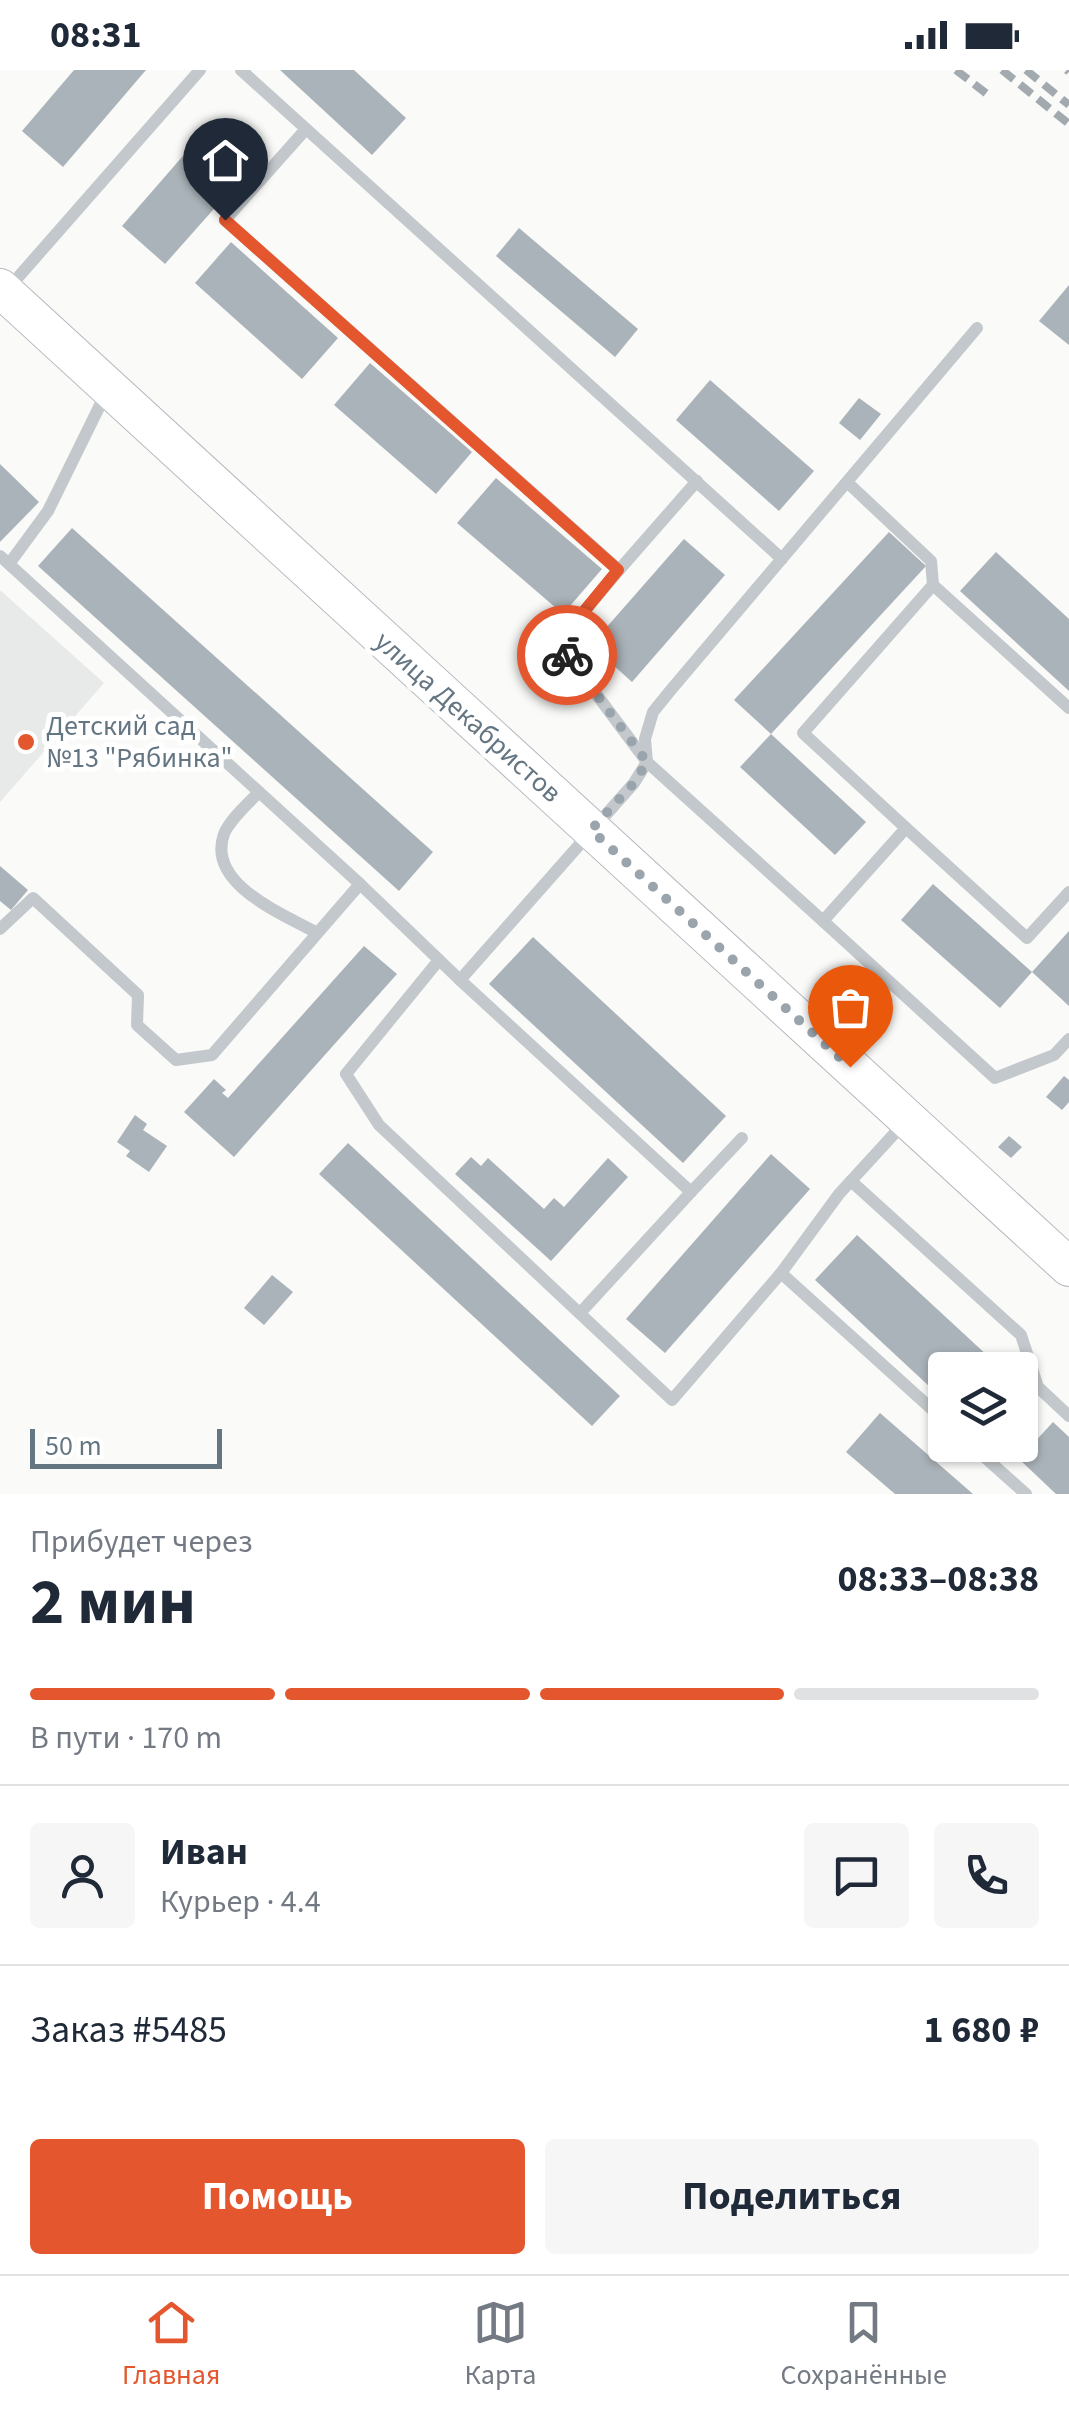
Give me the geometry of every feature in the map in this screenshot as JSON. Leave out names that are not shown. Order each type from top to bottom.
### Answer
[{"type":"main road","name":"улица Декабристов","points":[[2,290],[1069,1267]]},
{"type":"lane","points":[[2,290],[200,70]]},
{"type":"lane","points":[[241,70],[782,558]]},
{"type":"lane","points":[[306,128],[225,220],[618,570]]},
{"type":"lane","points":[[460,980],[634,783],[647,762],[645,739],[653,712],[977,328]]},
{"type":"lane","points":[[108,388],[48,511],[5,560],[691,1192]]},
{"type":"lane","points":[[697,481],[558,643],[647,762],[996,1078],[1054,1055],[1069,1039]]},
{"type":"lane","points":[[848,483],[932,561],[933,584],[802,733],[1027,938],[1069,892]]},
{"type":"lane","points":[[933,584],[1069,708]]},
{"type":"lane","points":[[259,792],[225,830],[221,850],[224,868],[257,901],[317,933]]},
{"type":"lane","points":[[823,921],[906,828]]},
{"type":"lane","points":[[0,929],[33,898],[138,995],[137,1025],[176,1060],[212,1055],[360,884]]},
{"type":"lane","points":[[439,960],[346,1074],[379,1125],[672,1400],[781,1273],[851,1181],[907,1120]]},
{"type":"lane","points":[[581,1312],[742,1138]]},
{"type":"lane","points":[[851,1181],[1021,1336],[1026,1352]]},
{"type":"lane","points":[[781,1273],[928,1406]]},
{"type":"lane","points":[[1038,1387],[1069,1416]]},
{"type":"lane","points":[[993,1462],[1026,1494]]},
{"type":"shaded area","name":"Детский сад №13 \"Рябинка\"","points":[[0,590],[104,683],[0,802]]},
{"type":"building","points":[[74,70],[146,70],[63,167],[22,131]]},
{"type":"building","points":[[280,70],[354,70],[406,118],[372,155]]},
{"type":"building","points":[[215,119],[259,158],[165,264],[122,226]]},
{"type":"building","points":[[519,228],[638,329],[615,357],[496,256]]},
{"type":"building","points":[[231,242],[338,338],[302,379],[195,283]]},
{"type":"building","points":[[1069,285],[1069,345],[1039,321]]},
{"type":"building","points":[[370,363],[472,452],[436,494],[334,405]]},
{"type":"building","points":[[710,380],[814,471],[779,511],[676,420]]},
{"type":"building","points":[[859,398],[881,414],[860,440],[839,423]]},
{"type":"building","points":[[0,464],[39,502],[0,542]]},
{"type":"building","points":[[496,478],[602,569],[563,614],[457,523]]},
{"type":"building","points":[[72,528],[433,852],[399,891],[38,566]]},
{"type":"building","points":[[889,532],[926,566],[771,734],[734,700]]},
{"type":"building","points":[[684,539],[725,575],[632,682],[591,645]]},
{"type":"building","points":[[996,552],[1069,619],[1069,691],[960,591]]},
{"type":"building","points":[[771,734],[866,822],[835,855],[740,767]]},
{"type":"building","points":[[0,866],[28,890],[11,910],[0,901]]},
{"type":"building","points":[[933,884],[1032,972],[1000,1008],[901,920]]},
{"type":"building","points":[[1069,931],[1069,1006],[1032,972]]},
{"type":"building","points":[[533,937],[726,1116],[683,1163],[489,984]]},
{"type":"building","points":[[364,946],[397,974],[234,1157],[184,1112],[214,1079],[226,1090],[222,1093],[228,1098]]},
{"type":"building","points":[[1064,1076],[1069,1080],[1069,1102],[1062,1110],[1046,1097]]},
{"type":"building","points":[[135,1115],[147,1124],[143,1130],[167,1146],[149,1172],[126,1156],[130,1151],[117,1142]]},
{"type":"building","points":[[1009,1136],[1022,1147],[1011,1158],[998,1147]]},
{"type":"building","points":[[348,1143],[620,1396],[592,1426],[319,1174]]},
{"type":"building","points":[[771,1154],[810,1189],[665,1353],[626,1319]]},
{"type":"building","points":[[471,1157],[481,1166],[488,1158],[544,1209],[554,1198],[564,1207],[608,1158],[628,1177],[551,1261],[455,1174]]},
{"type":"building","points":[[857,1235],[984,1352],[928,1352],[928,1385],[815,1280]]},
{"type":"building","points":[[272,1275],[293,1292],[264,1325],[244,1308]]},
{"type":"building","points":[[880,1413],[928,1455],[928,1462],[936,1462],[973,1494],[895,1494],[846,1452]]},
{"type":"building","points":[[1053,1422],[1069,1437],[1069,1494],[1056,1494],[1022,1462],[1038,1462],[1038,1438]]},
{"type":"railway","points":[[956,70],[987,94]]},
{"type":"railway","points":[[1002,70],[1069,124]]},
{"type":"railway","points":[[1026,70],[1069,105]]},
{"type":"way so far","points":[[567,655],[647,762],[634,783],[591,830],[850,1067]]},
{"type":"place","name":"Детский сад №13 \"Рябинка\"","points":[[26,742]]},
{"type":"route","points":[[225,220],[618,570],[558,643],[567,655]]}]
